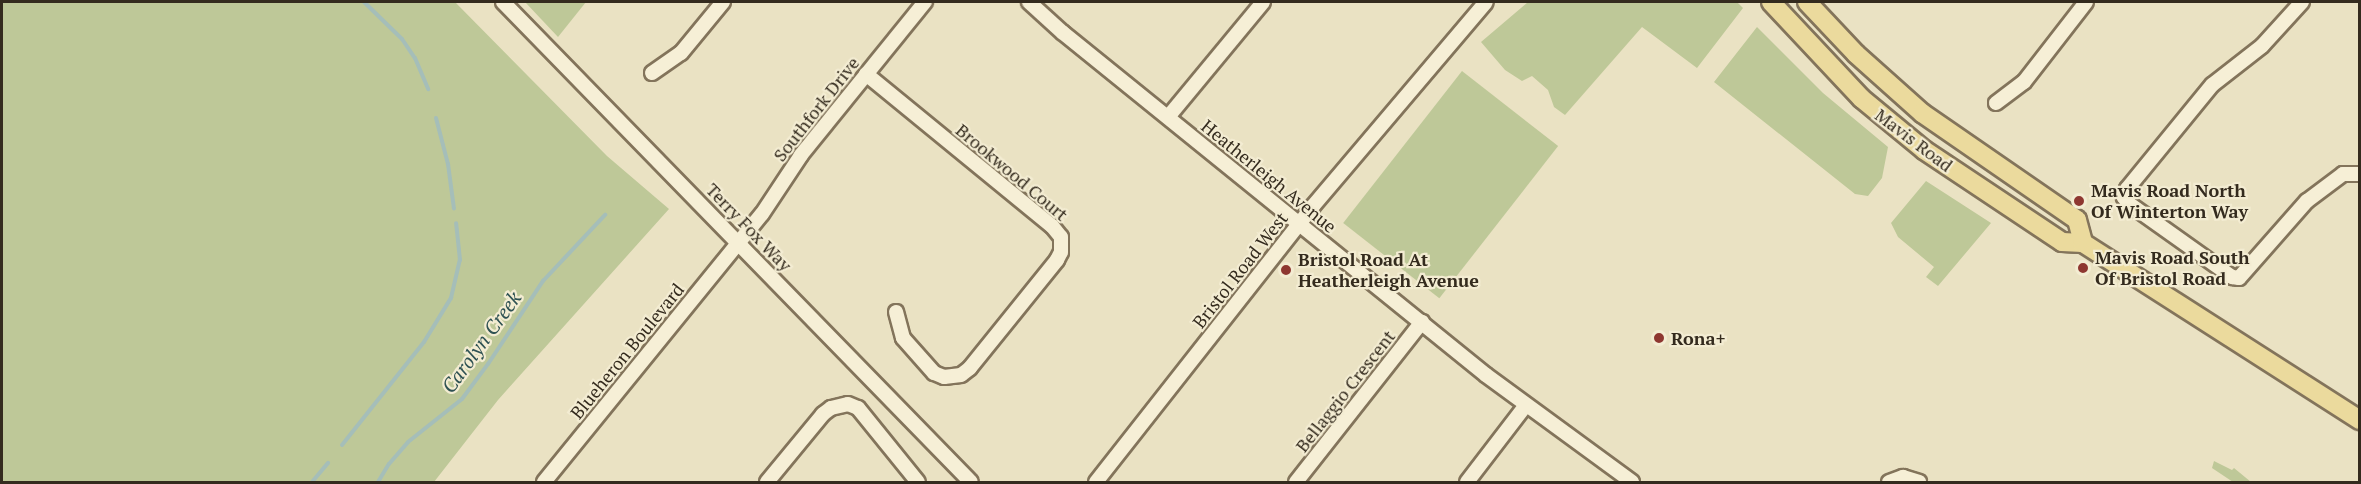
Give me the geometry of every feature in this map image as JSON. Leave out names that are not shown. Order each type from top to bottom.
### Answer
[{"type":"main road","name":"Mavis Road","points":[[1771,2],[1831,68],[1904,135],[2062,242],[2083,243],[2360,420]]},
{"type":"main road","name":"Mavis Road","points":[[1807,2],[1856,54],[1922,113],[2077,220],[2083,243]]},
{"type":"street","name":"Terry Fox Way","points":[[503,2],[970,480],[984,483]]},
{"type":"street","points":[[652,73],[681,53],[723,2]]},
{"type":"street","name":"Southfork Drive","points":[[738,242],[762,214],[801,155],[925,2]]},
{"type":"street","name":"Heatherleigh Avenue","points":[[1029,2],[1044,18],[1299,224],[1526,405],[1632,483]]},
{"type":"street","points":[[1168,117],[1263,2]]},
{"type":"street","name":"Bristol Road West","points":[[1096,483],[1299,224],[1486,2]]},
{"type":"street","points":[[1996,103],[2024,82],[2085,2]]},
{"type":"street","points":[[2302,2],[2262,46],[2212,85],[2127,189],[2124,197],[2128,203],[2232,277],[2239,278],[2307,201],[2343,174],[2360,174]]},
{"type":"street","name":"Brookwood Court","points":[[866,74],[1052,226],[1061,237],[1057,261],[970,368],[961,375],[944,377],[934,373],[903,338],[896,312]]},
{"type":"street","name":"Blueheron Boulevard","points":[[544,483],[738,242]]},
{"type":"street","name":"Bellaggio Crescent","points":[[1296,483],[1422,322]]},
{"type":"street","points":[[767,483],[822,414],[831,408],[848,404],[858,408],[918,483]]},
{"type":"street","points":[[1467,483],[1526,405]]},
{"type":"street","points":[[1889,483],[1904,477],[1919,483]]},
{"type":"green space","points":[[2,2],[455,2],[607,156],[669,209],[498,400],[434,482],[2,482]]},
{"type":"green space","points":[[525,2],[586,2],[558,37]]},
{"type":"green space","points":[[1528,2],[1737,2],[1743,8],[1697,68],[1642,27],[1565,115],[1554,107],[1548,90],[1532,76],[1522,81],[1505,70],[1481,42]]},
{"type":"green space","points":[[1757,27],[1823,93],[1888,147],[1882,178],[1868,196],[1855,194],[1714,82]]},
{"type":"green space","points":[[1462,71],[1558,146],[1439,298],[1343,223]]},
{"type":"green space","points":[[1926,181],[1991,223],[1938,286],[1926,277],[1934,267],[1898,237],[1891,223]]},
{"type":"green space","points":[[2214,461],[2232,470],[2234,468],[2251,482],[2233,482],[2212,468]]},
{"type":"waterway","name":"Carolyn Creek","points":[[364,2],[402,39],[415,58],[428,89]]},
{"type":"waterway","name":"Carolyn Creek","points":[[436,118],[448,164],[454,209]]},
{"type":"waterway","name":"Carolyn Creek","points":[[378,482],[389,464],[408,442],[462,399],[543,281],[605,215]]},
{"type":"waterway","name":"Carolyn Creek","points":[[342,445],[424,342],[451,298],[460,260],[456,223]]},
{"type":"waterway","name":"Carolyn Creek","points":[[312,482],[328,463]]},
{"type":"place","name":"Mavis Road North Of Winterton Way","points":[[2079,201]]},
{"type":"place","name":"Mavis Road South Of Bristol Road","points":[[2083,268]]},
{"type":"place","name":"Bristol Road At Heatherleigh Avenue","points":[[1286,270]]},
{"type":"place","name":"Rona+","points":[[1659,338]]}]
